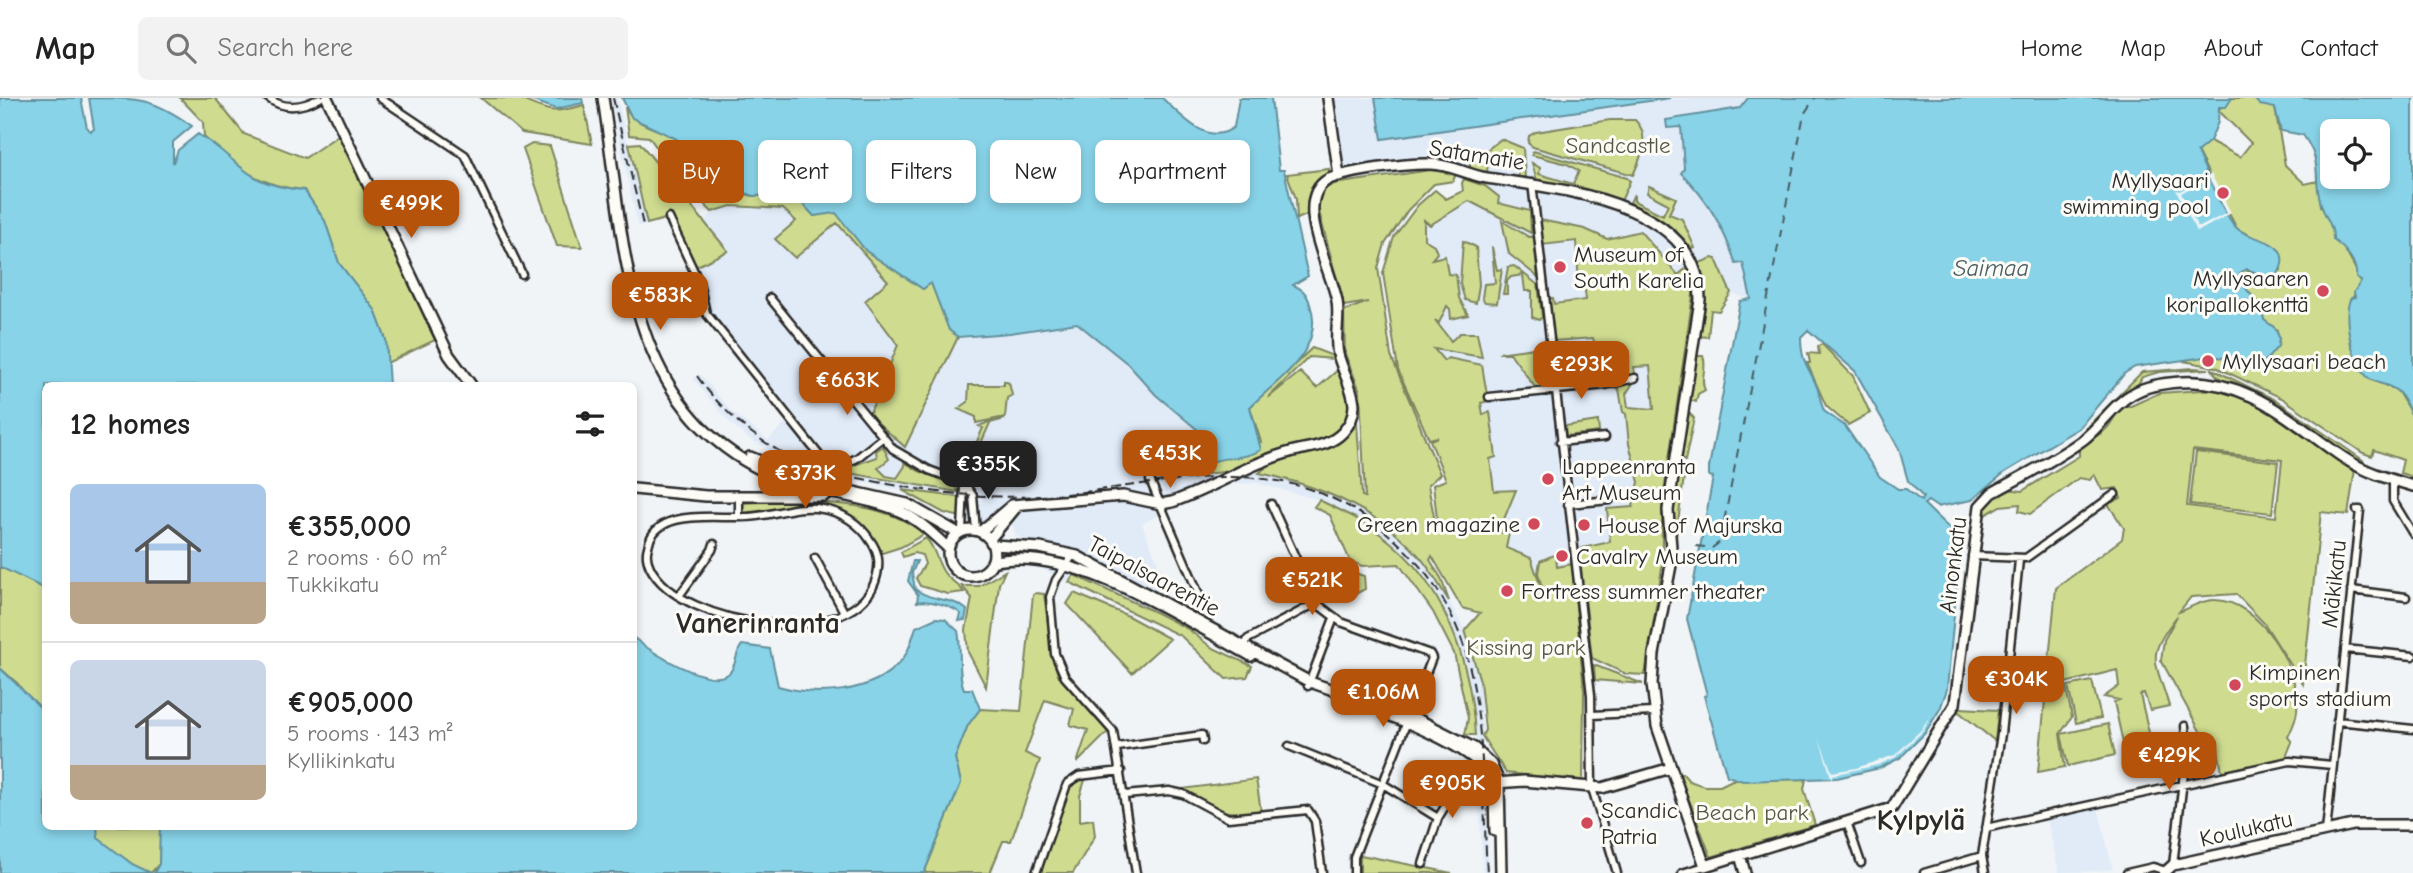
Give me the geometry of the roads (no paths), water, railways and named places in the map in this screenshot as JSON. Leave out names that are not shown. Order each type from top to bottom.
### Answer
[{"type":"street","points":[[268,98],[284,106],[309,104],[320,98]]},
{"type":"street","points":[[327,98],[449,355],[469,382]]},
{"type":"street","points":[[380,98],[460,150],[522,274]]},
{"type":"street","points":[[603,98],[630,289],[638,320],[682,406],[718,440],[758,468],[800,486],[898,510],[925,526],[948,548],[950,563],[968,576],[982,573],[992,562],[991,542],[1020,503]]},
{"type":"street","points":[[669,384],[701,423],[739,450],[814,483],[907,504],[960,532],[978,531],[1004,508],[1020,503],[1123,496],[1161,504],[1181,499],[1284,454],[1329,442],[1349,424],[1355,404],[1354,394],[1338,353],[1338,302],[1312,208],[1318,187],[1339,176],[1328,98]]},
{"type":"street","name":"Satamatie","points":[[1339,176],[1434,164],[1487,178],[1532,183],[1596,198],[1641,216],[1665,230],[1681,246],[1698,276],[1700,300],[1668,510],[1672,560],[1653,664],[1653,712],[1705,866]]},
{"type":"street","points":[[1532,183],[1592,715],[1592,788],[1617,873]]},
{"type":"street","points":[[669,218],[699,282],[706,313],[823,460],[843,465],[857,458],[881,439]]},
{"type":"street","points":[[770,298],[881,439],[908,460],[964,483],[973,496],[978,531],[991,542]]},
{"type":"street","points":[[1489,397],[1635,378]]},
{"type":"street","name":"Ainonkatu","points":[[1682,873],[1892,808],[1952,711],[1959,682],[1978,511],[1987,497],[2085,438],[2126,398],[2143,389],[2164,384],[2209,382],[2244,391],[2267,403],[2345,458],[2413,486]]},
{"type":"street","points":[[1560,442],[1605,437]]},
{"type":"street","points":[[1150,480],[1203,604]]},
{"type":"street","points":[[2393,480],[2393,501],[2413,534]]},
{"type":"street","points":[[764,495],[814,483]]},
{"type":"street","points":[[948,548],[960,532],[964,483]]},
{"type":"street","points":[[637,489],[698,496],[847,497]]},
{"type":"street","points":[[1972,556],[2019,560],[2115,494]]},
{"type":"street","points":[[740,496],[740,517]]},
{"type":"street","points":[[1567,504],[1610,500]]},
{"type":"street","points":[[1272,504],[1316,603],[1334,618],[1430,654],[1432,658],[1354,857],[1354,873]]},
{"type":"street","points":[[803,507],[823,509],[855,523],[877,550],[879,566],[868,594],[844,612],[814,622],[790,625],[749,622],[710,612],[679,596],[650,567],[647,555],[651,534],[668,521],[740,517],[803,507]]},
{"type":"street","name":"Mäkikatu","points":[[2327,830],[2360,510],[2357,510]]},
{"type":"street","name":"Taipalsaarentie","points":[[991,542],[1073,555],[1309,684],[1410,719],[1474,748],[1491,764],[1495,783]]},
{"type":"street","points":[[679,596],[714,544]]},
{"type":"street","points":[[1073,555],[1050,597],[1055,654],[1065,677],[1113,731],[1118,747],[1136,873]]},
{"type":"street","name":"Taipalsaarentie","points":[[992,562],[1014,556],[1067,564],[1145,599],[1244,649]]},
{"type":"street","points":[[815,558],[844,612]]},
{"type":"street","points":[[1985,873],[1982,856],[2000,745],[2019,560]]},
{"type":"street","points":[[2351,590],[2406,597]]},
{"type":"street","points":[[1244,649],[1248,639],[1316,603]]},
{"type":"street","points":[[1309,684],[1334,618]]},
{"type":"street","points":[[2345,649],[2413,656]]},
{"type":"street","points":[[1592,715],[1653,712]]},
{"type":"street","points":[[2337,721],[2413,729]]},
{"type":"street","points":[[2168,870],[2183,785],[2187,747],[2185,726]]},
{"type":"street","points":[[1118,747],[1202,735],[1203,741]]},
{"type":"street","points":[[1289,746],[1383,784],[1438,818]]},
{"type":"street","points":[[1986,828],[2290,761],[2332,765]]},
{"type":"street","points":[[1498,873],[1495,783],[1524,781],[1592,788],[1671,768]]},
{"type":"street","points":[[1423,864],[1438,818],[1467,770]]},
{"type":"street","points":[[1036,873],[1067,783],[1079,776],[1121,771]]},
{"type":"street","points":[[1125,795],[1176,792],[1228,818],[1308,810],[1315,821],[1322,873]]},
{"type":"street","points":[[1847,822],[1861,863]]},
{"type":"street","name":"Koulukatu","points":[[2127,873],[2153,867],[2168,870],[2365,823],[2413,825]]},
{"type":"street","points":[[1740,855],[1745,873]]},
{"type":"street","points":[[1924,873],[1982,856]]},
{"type":"water","points":[[0,98],[81,98],[87,128],[91,131],[94,129],[89,98],[133,99],[155,105],[192,126],[173,142],[173,163],[178,150],[198,134],[255,177],[283,187],[304,190],[325,221],[339,263],[375,310],[386,340],[389,382],[42,382],[42,588],[0,567]]},
{"type":"water","points":[[525,98],[582,98],[583,103],[556,109]]},
{"type":"water","points":[[622,98],[1162,98],[1195,127],[1214,134],[1234,127],[1239,98],[1271,98],[1279,170],[1284,170],[1308,276],[1293,285],[1302,290],[1310,304],[1313,320],[1311,336],[1305,349],[1286,374],[1250,407],[1261,450],[1249,455],[1214,461],[1205,457],[1199,431],[1156,395],[1128,364],[1077,323],[1010,333],[958,337],[949,330],[931,283],[923,289],[866,251],[836,213],[814,216],[802,203],[852,203],[852,140],[758,140],[758,196],[754,196],[744,192],[744,140],[678,140],[632,118]]},
{"type":"water","points":[[1375,98],[1670,98],[1382,139]]},
{"type":"water","name":"Saimaa","points":[[1748,98],[2232,98],[2226,107],[2219,107],[2218,122],[2210,141],[2197,152],[2234,224],[2244,233],[2275,246],[2282,258],[2280,270],[2272,279],[2247,269],[2240,273],[2239,279],[2261,308],[2264,320],[2275,328],[2279,337],[2278,346],[2268,358],[2253,368],[2244,368],[2230,359],[2212,356],[2135,367],[2125,373],[2079,428],[2004,473],[1972,500],[1937,507],[1928,501],[1924,504],[1961,540],[1947,689],[1940,709],[1925,733],[1900,758],[1880,768],[1837,778],[1743,781],[1727,776],[1704,696],[1707,695],[1687,619],[1713,477],[1709,476],[1709,467],[1740,301],[1751,299],[1743,263],[1736,264],[1714,215],[1681,173],[1684,168],[1681,127],[1667,128],[1666,120],[1740,108]],"holes":[[[1808,330],[1855,371],[1899,449],[1908,481],[1923,497],[1921,501],[1906,489],[1898,489],[1880,477],[1845,426],[1824,411],[1804,360],[1801,337]]]},
{"type":"water","points":[[2253,98],[2413,98],[2413,417],[2396,390],[2370,379],[2358,364],[2350,340],[2347,316],[2351,298],[2355,297],[2354,292],[2361,281],[2356,278],[2350,256],[2333,240],[2331,226],[2321,204],[2316,162],[2309,145],[2303,135],[2281,131],[2275,108],[2260,105]]},
{"type":"water","points":[[913,561],[917,561],[912,573],[915,589],[961,606],[967,610],[965,620],[959,621],[961,614],[946,606],[927,601],[917,602],[918,595],[908,581]]},
{"type":"water","points":[[936,618],[945,619],[958,631],[962,683],[964,689],[972,689],[980,709],[968,725],[955,758],[961,783],[924,873],[154,873],[159,864],[160,830],[637,830],[637,640],[679,666],[707,676],[719,677],[728,674],[733,668],[742,645],[770,649],[778,686],[826,692],[859,687],[888,673],[906,654],[916,627]]},
{"type":"water","points":[[0,668],[42,709],[42,830],[97,830],[98,838],[132,864],[151,873],[0,873]]},
{"type":"railway","points":[[613,98],[643,225]]},
{"type":"railway","points":[[697,376],[726,411],[762,440],[798,461],[851,477],[945,493],[1017,497],[1066,494],[1195,478],[1247,477],[1304,487],[1363,515],[1412,557],[1433,583],[1462,641],[1470,667],[1479,725],[1487,873]]},
{"type":"place","name":"Myllysaari swimming pool","points":[[2223,193]]},
{"type":"place","name":"Museum of South Karelia","points":[[1560,267]]},
{"type":"place","name":"Myllysaaren koripallokenttä","points":[[2323,291]]},
{"type":"place","name":"Myllysaari beach","points":[[2208,361]]},
{"type":"place","name":"Lappeenranta Art Museum","points":[[1548,479]]},
{"type":"place","name":"Green magazine","points":[[1534,524]]},
{"type":"place","name":"House of Majurska","points":[[1584,525]]},
{"type":"place","name":"Cavalry Museum","points":[[1562,556]]},
{"type":"place","name":"Fortress summer theater","points":[[1507,591]]},
{"type":"place","name":"Kimpinen sports stadium","points":[[2235,685]]},
{"type":"place","name":"Scandic Patria","points":[[1587,823]]},
{"type":"district","name":"Vanerinranta","points":[[758,623]]},
{"type":"district","name":"Kylpylä","points":[[1921,820]]},
{"type":"park label","name":"Sandcastle","points":[[1618,145]]},
{"type":"park label","name":"Kissing park","points":[[1526,647]]},
{"type":"park label","name":"Beach park","points":[[1752,812]]}]
